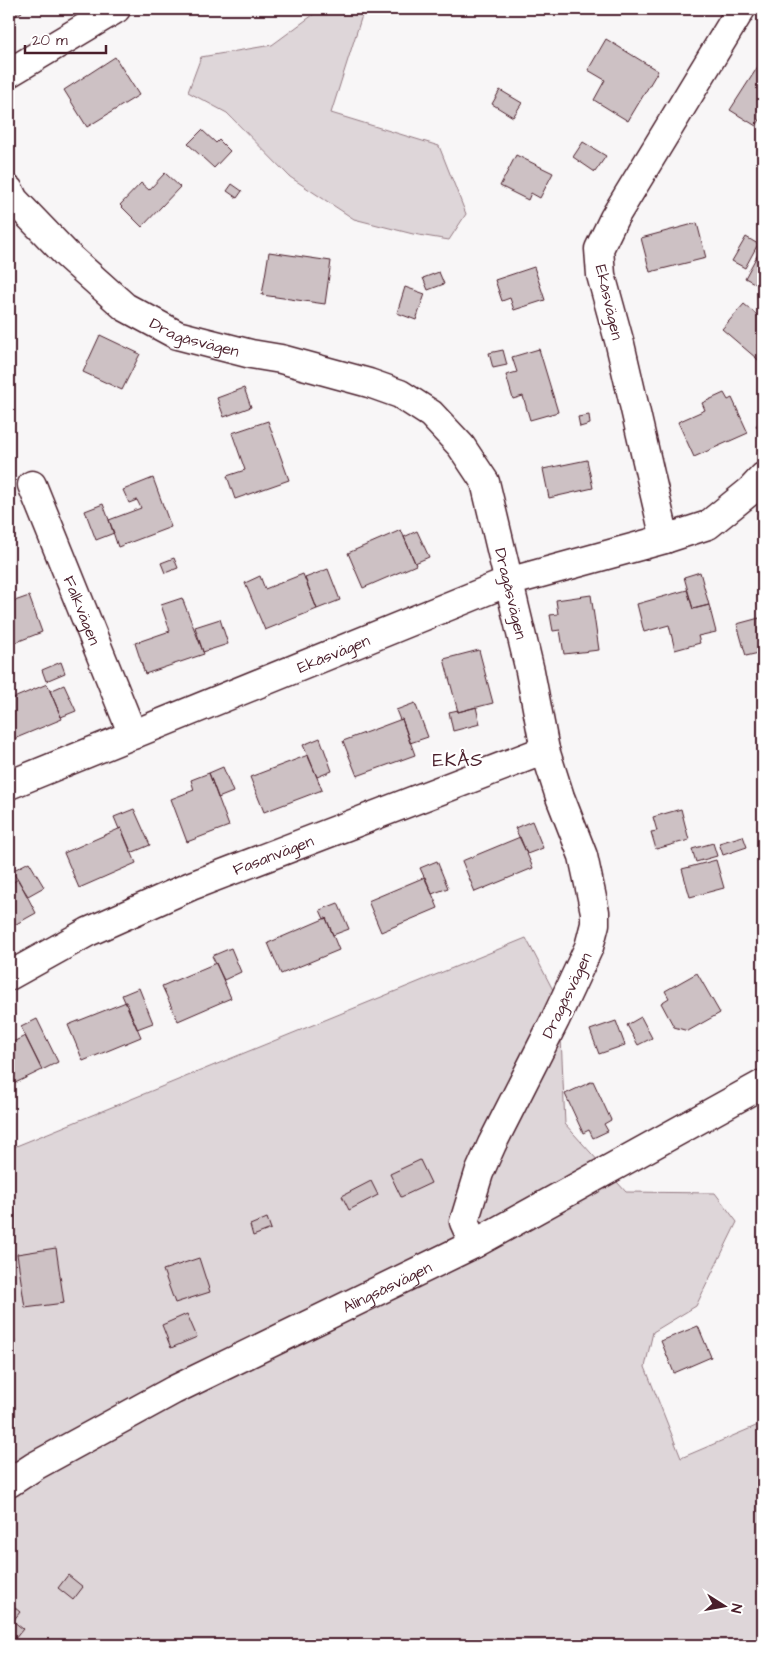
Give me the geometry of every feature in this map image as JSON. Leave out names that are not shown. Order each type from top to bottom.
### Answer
[{"type":"street","points":[[9,74],[116,9]]},
{"type":"street","name":"Ekåsvägen","points":[[665,539],[620,344],[601,275],[598,249],[614,218],[741,9]]},
{"type":"street","name":"Dragåsvägen","points":[[9,190],[14,200],[67,255],[124,307],[178,335],[369,383],[400,394],[431,414],[461,446],[485,482],[530,671],[545,750],[582,856],[593,897],[595,924],[589,947],[555,1020],[512,1102],[479,1172],[464,1222],[474,1244]]},
{"type":"street","name":"Ekåsvägen","points":[[9,785],[508,582],[665,539],[708,525],[750,491],[763,477]]},
{"type":"street","name":"Falkvägen","points":[[32,485],[134,735]]},
{"type":"street","name":"Fasanvägen","points":[[9,976],[88,932],[191,886],[545,750]]},
{"type":"street","name":"Alingsåsvägen","points":[[9,1483],[35,1466],[174,1390],[474,1244],[763,1084]]},
{"type":"shaded area","points":[[321,9],[364,9],[331,113],[439,146],[466,214],[449,240],[413,234],[354,219],[290,177],[227,113],[188,92],[201,57],[272,45]]},
{"type":"shaded area","points":[[526,938],[567,1017],[561,1037],[565,1124],[626,1192],[715,1193],[737,1222],[696,1306],[653,1332],[645,1367],[681,1458],[763,1423],[763,1645],[9,1645],[9,1149]]},
{"type":"building","points":[[9,9],[20,9],[22,12],[9,20]]},
{"type":"building","points":[[606,39],[658,71],[628,121],[594,100],[605,80],[588,70]]},
{"type":"building","points":[[115,57],[139,95],[87,127],[64,90]]},
{"type":"building","points":[[759,65],[763,68],[763,115],[756,126],[730,110]]},
{"type":"building","points":[[500,90],[522,103],[513,117],[492,104]]},
{"type":"building","points":[[202,130],[216,143],[219,140],[230,151],[214,168],[188,144]]},
{"type":"building","points":[[583,142],[606,156],[595,172],[573,157]]},
{"type":"building","points":[[516,155],[553,173],[540,198],[531,193],[528,200],[500,186]]},
{"type":"building","points":[[165,173],[180,187],[142,227],[120,205],[141,183],[149,190]]},
{"type":"building","points":[[232,184],[242,191],[237,198],[227,191]]},
{"type":"building","points":[[697,223],[706,258],[650,272],[641,238]]},
{"type":"building","points":[[746,237],[758,244],[745,268],[732,261]]},
{"type":"building","points":[[269,252],[331,261],[325,304],[262,295]]},
{"type":"building","points":[[758,254],[763,256],[763,279],[760,286],[745,278]]},
{"type":"building","points":[[534,267],[545,300],[514,310],[510,298],[502,301],[495,280]]},
{"type":"building","points":[[439,272],[444,284],[428,290],[423,278]]},
{"type":"building","points":[[405,287],[425,294],[416,320],[397,313]]},
{"type":"building","points":[[744,304],[763,320],[763,364],[722,329]]},
{"type":"building","points":[[100,335],[140,354],[122,390],[83,372]]},
{"type":"building","points":[[539,349],[558,412],[530,420],[523,396],[513,399],[506,375],[517,372],[512,357]]},
{"type":"building","points":[[503,350],[507,365],[493,368],[489,353]]},
{"type":"building","points":[[244,388],[251,407],[224,417],[217,398]]},
{"type":"building","points":[[724,393],[728,400],[732,398],[748,433],[694,457],[678,422],[705,410],[702,403]]},
{"type":"building","points":[[589,415],[590,424],[580,427],[578,417]]},
{"type":"building","points":[[763,416],[763,432],[756,426]]},
{"type":"building","points":[[268,421],[289,480],[235,499],[227,476],[245,470],[232,433]]},
{"type":"building","points":[[587,460],[593,488],[549,498],[543,469]]},
{"type":"building","points":[[153,478],[171,527],[118,547],[109,520],[141,508],[137,500],[129,503],[123,490]]},
{"type":"building","points":[[103,504],[114,533],[96,540],[85,511]]},
{"type":"building","points":[[401,530],[416,565],[363,588],[348,553]]},
{"type":"building","points":[[417,531],[429,557],[415,563],[404,537]]},
{"type":"building","points":[[174,558],[178,568],[165,573],[161,563]]},
{"type":"building","points":[[328,569],[340,600],[317,609],[305,578]]},
{"type":"building","points":[[700,572],[709,605],[693,609],[684,577]]},
{"type":"building","points":[[303,574],[317,609],[265,630],[245,583],[260,576],[265,589]]},
{"type":"building","points":[[687,590],[693,609],[709,605],[716,632],[698,636],[700,643],[675,650],[669,625],[644,632],[637,604]]},
{"type":"building","points":[[591,595],[599,650],[564,654],[560,630],[553,631],[550,615],[558,614],[556,600]]},
{"type":"building","points":[[29,596],[42,632],[9,645],[9,603]]},
{"type":"building","points":[[182,598],[204,654],[145,674],[135,643],[170,631],[161,605]]},
{"type":"building","points":[[763,617],[763,652],[746,656],[737,624]]},
{"type":"building","points":[[220,619],[228,644],[203,652],[195,627]]},
{"type":"building","points":[[479,650],[493,703],[458,712],[444,659]]},
{"type":"building","points":[[61,662],[65,673],[46,681],[42,670]]},
{"type":"building","points":[[47,684],[62,719],[9,741],[9,700]]},
{"type":"building","points":[[64,685],[76,711],[61,717],[50,691]]},
{"type":"building","points":[[415,703],[428,737],[410,743],[402,719],[400,720],[396,710]]},
{"type":"building","points":[[476,707],[480,724],[453,731],[449,712],[458,710],[458,712]]},
{"type":"building","points":[[402,719],[415,755],[357,776],[343,741]]},
{"type":"building","points":[[320,738],[332,771],[317,777],[303,745]]},
{"type":"building","points":[[308,755],[322,790],[264,812],[250,777]]},
{"type":"building","points":[[223,767],[233,792],[218,798],[209,773]]},
{"type":"building","points":[[209,773],[229,826],[187,842],[171,799],[194,790],[191,780]]},
{"type":"building","points":[[134,809],[150,845],[131,853],[121,828],[119,829],[114,817]]},
{"type":"building","points":[[681,809],[689,840],[656,849],[651,832],[657,831],[653,817]]},
{"type":"building","points":[[532,821],[543,848],[527,854],[515,828]]},
{"type":"building","points":[[121,828],[136,863],[79,888],[64,853]]},
{"type":"building","points":[[743,836],[747,847],[723,855],[719,843]]},
{"type":"building","points":[[520,837],[533,868],[475,892],[462,861]]},
{"type":"building","points":[[713,843],[717,856],[696,862],[692,849]]},
{"type":"building","points":[[716,860],[724,888],[690,897],[682,869]]},
{"type":"building","points":[[437,861],[448,888],[432,894],[420,868]]},
{"type":"building","points":[[29,862],[44,887],[28,896],[12,871]]},
{"type":"building","points":[[425,877],[438,908],[381,932],[368,901]]},
{"type":"building","points":[[18,879],[36,913],[9,928],[9,885]]},
{"type":"building","points":[[338,903],[349,929],[333,935],[326,918],[324,919],[320,910]]},
{"type":"building","points":[[326,918],[339,950],[281,974],[268,943]]},
{"type":"building","points":[[231,948],[241,972],[224,980],[212,956]]},
{"type":"building","points":[[216,963],[231,998],[178,1021],[162,986]]},
{"type":"building","points":[[697,973],[720,1013],[688,1031],[674,1027],[661,1003],[669,998],[665,991]]},
{"type":"building","points":[[139,988],[153,1023],[137,1029],[122,995]]},
{"type":"building","points":[[126,1002],[141,1037],[83,1061],[68,1025]]},
{"type":"building","points":[[641,1017],[652,1038],[638,1045],[627,1025]]},
{"type":"building","points":[[37,1019],[58,1062],[42,1070],[21,1027]]},
{"type":"building","points":[[616,1021],[625,1045],[599,1054],[590,1030]]},
{"type":"building","points":[[25,1036],[42,1070],[9,1086],[9,1044]]},
{"type":"building","points":[[593,1081],[611,1120],[604,1124],[608,1131],[593,1138],[589,1130],[583,1133],[565,1094]]},
{"type":"building","points":[[420,1160],[431,1183],[401,1197],[390,1174]]},
{"type":"building","points":[[371,1181],[378,1195],[349,1210],[342,1196]]},
{"type":"building","points":[[267,1218],[271,1229],[253,1236],[250,1225]]},
{"type":"building","points":[[56,1248],[64,1303],[25,1308],[17,1254]]},
{"type":"building","points":[[199,1258],[210,1292],[175,1303],[163,1270]]},
{"type":"building","points":[[187,1314],[197,1337],[171,1348],[162,1325]]},
{"type":"building","points":[[9,1321],[15,1342],[9,1345]]},
{"type":"building","points":[[698,1326],[711,1357],[674,1373],[661,1341]]},
{"type":"building","points":[[68,1575],[83,1587],[73,1600],[58,1588]]},
{"type":"building","points":[[9,1603],[20,1612],[13,1621],[23,1629],[10,1645],[9,1645]]},
{"type":"district","name":"EKÅS","points":[[458,759]]}]
